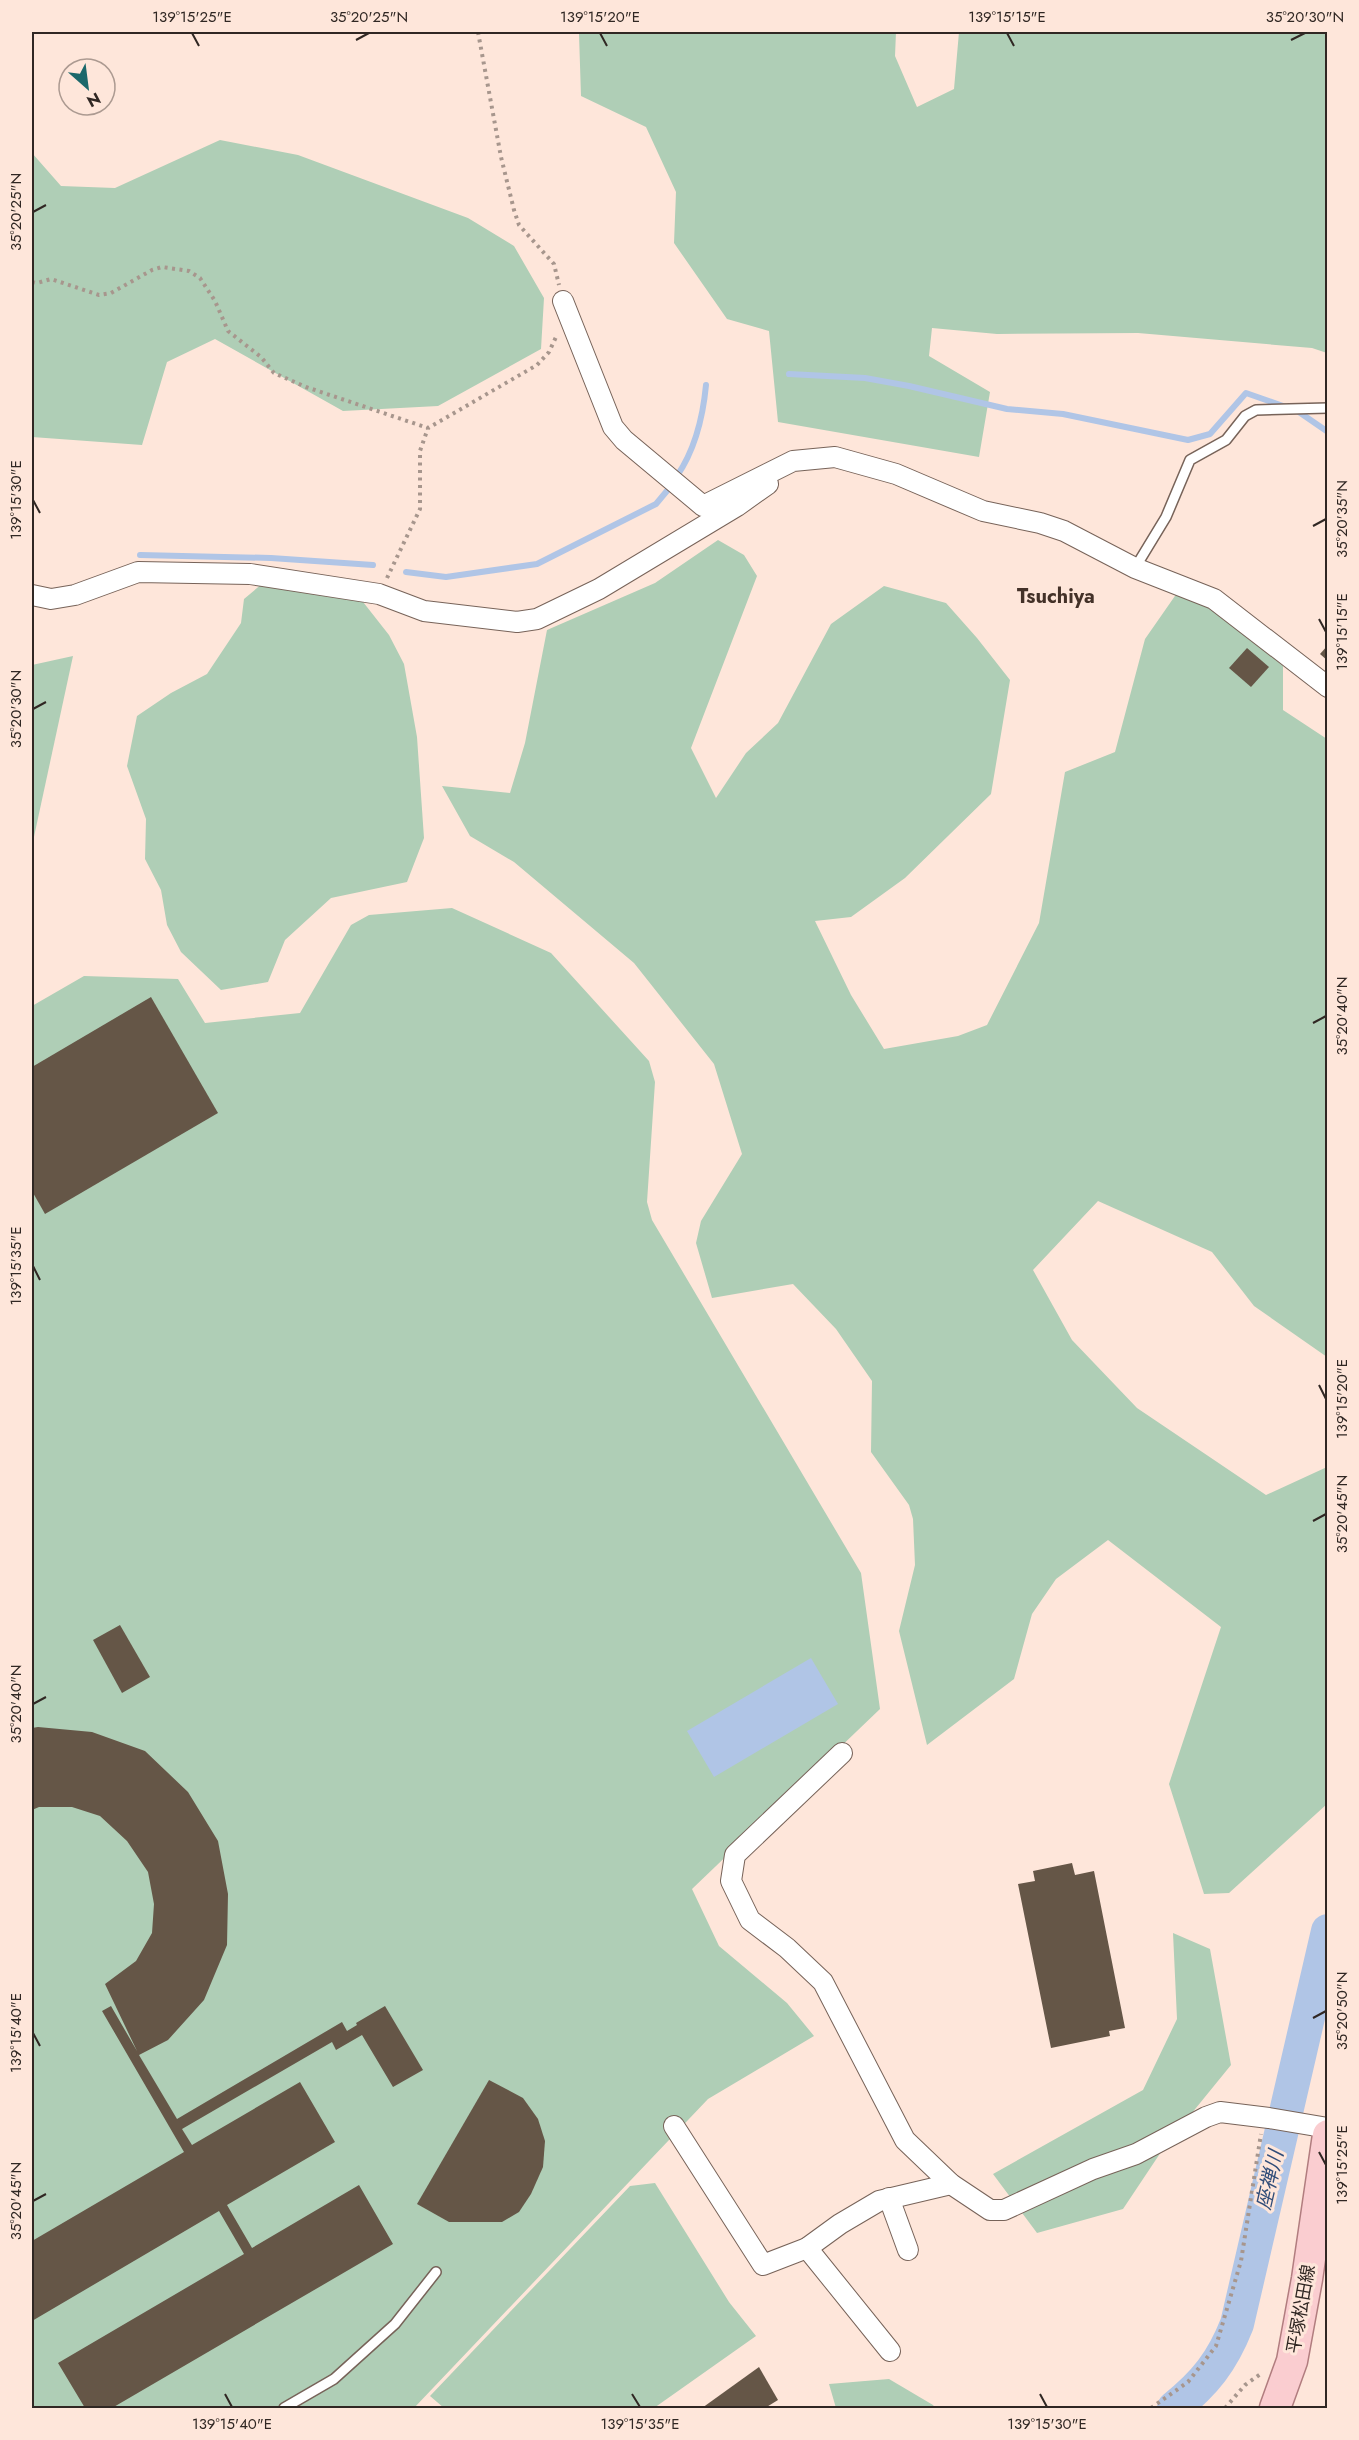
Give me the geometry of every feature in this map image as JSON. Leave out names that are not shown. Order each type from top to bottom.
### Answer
[{"type":"main road","name":"平塚松田線","points":[[1275,2409],[1292,2361],[1307,2280],[1328,2135]]},
{"type":"street","points":[[563,301],[613,427],[624,440],[703,506],[793,461],[835,457],[896,474],[983,511],[1040,523],[1064,531],[1135,567],[1214,599],[1328,687]]},
{"type":"street","points":[[32,595],[51,599],[75,595],[138,572],[250,574],[379,594],[424,611],[517,622],[537,619],[599,589],[737,506],[775,480],[820,458]]},
{"type":"street","points":[[842,1754],[735,1855],[731,1881],[750,1920],[787,1948],[823,1982],[905,2140],[951,2184],[990,2210],[1004,2210],[1093,2169],[1136,2154],[1220,2112],[1328,2128]]},
{"type":"street","points":[[674,2126],[763,2265],[807,2248],[840,2224],[879,2201],[951,2184]]},
{"type":"street","points":[[889,2198],[908,2250]]},
{"type":"street","points":[[807,2248],[890,2351]]},
{"type":"lane","points":[[1135,567],[1166,517],[1190,459],[1226,440],[1245,416],[1256,410],[1328,408]]},
{"type":"lane","points":[[284,2409],[334,2379],[396,2324],[436,2272]]},
{"type":"path","points":[[379,594],[420,509],[420,451],[428,428],[537,365],[555,341],[563,301],[554,264],[519,225],[514,210],[501,157],[478,32]]},
{"type":"path","points":[[32,282],[51,279],[99,295],[111,293],[152,270],[162,267],[189,271],[200,278],[215,301],[228,331],[261,357],[273,373],[306,387],[428,428]]},
{"type":"path","points":[[1151,2409],[1188,2382],[1216,2346],[1241,2260],[1266,2117]]},
{"type":"path","points":[[1225,2409],[1245,2385],[1269,2368],[1286,2376]]},
{"type":"green space","points":[[582,32],[896,32],[895,56],[917,107],[954,89],[959,32],[1327,32],[1327,353],[1312,348],[1138,333],[997,334],[932,328],[929,356],[990,392],[979,457],[778,422],[769,331],[727,319],[674,243],[676,192],[646,127],[581,96],[579,34]]},
{"type":"green space","points":[[220,140],[298,155],[468,218],[514,246],[544,298],[541,349],[438,406],[343,411],[215,339],[167,362],[142,445],[32,437],[32,153],[61,186],[115,188]]},
{"type":"green space","points":[[718,540],[744,555],[757,576],[691,748],[716,798],[746,753],[778,723],[831,624],[884,586],[946,603],[1010,680],[991,794],[905,878],[851,917],[815,921],[851,995],[884,1049],[958,1036],[987,1025],[1039,923],[1065,772],[1115,752],[1145,639],[1184,583],[1283,666],[1283,710],[1327,739],[1327,1357],[1254,1306],[1212,1252],[1098,1201],[1033,1270],[1072,1340],[1137,1408],[1266,1495],[1327,1467],[1327,1804],[1229,1893],[1204,1894],[1169,1784],[1221,1627],[1108,1540],[1056,1579],[1032,1614],[1014,1679],[927,1745],[899,1631],[915,1565],[913,1519],[909,1505],[871,1452],[872,1381],[836,1329],[793,1284],[712,1298],[696,1243],[701,1221],[742,1154],[714,1064],[634,963],[514,862],[470,836],[442,786],[510,793],[525,743],[547,630],[655,583]]},
{"type":"green space","points":[[269,578],[356,593],[389,635],[404,664],[417,737],[424,838],[407,882],[331,898],[285,940],[268,982],[221,990],[181,952],[167,925],[161,890],[145,859],[146,819],[127,766],[137,716],[171,693],[207,674],[241,623],[244,599]]},
{"type":"green space","points":[[73,656],[32,846],[32,665]]},
{"type":"green space","points":[[452,908],[551,953],[649,1061],[655,1082],[647,1202],[652,1220],[861,1573],[880,1709],[692,1889],[719,1946],[787,2003],[814,2036],[708,2099],[414,2408],[32,2408],[32,1006],[84,976],[178,979],[205,1023],[300,1013],[351,925],[369,915]]},
{"type":"green space","points":[[1173,1933],[1210,1949],[1231,2065],[1165,2146],[1123,2209],[1037,2233],[993,2174],[1143,2090],[1177,2019]]},
{"type":"green space","points":[[655,2183],[729,2302],[756,2336],[654,2408],[444,2408],[430,2396],[630,2186]]},
{"type":"green space","points":[[889,2379],[935,2408],[836,2408],[829,2384]]},
{"type":"water","points":[[811,1658],[838,1704],[714,1777],[687,1731]]},
{"type":"building","points":[[1328,645],[1328,661],[1320,654]]},
{"type":"building","points":[[1247,648],[1269,667],[1251,687],[1229,668]]},
{"type":"building","points":[[151,997],[218,1113],[45,1214],[32,1191],[32,1067]]},
{"type":"building","points":[[120,1625],[150,1677],[122,1693],[93,1640]]},
{"type":"building","points":[[32,1728],[92,1732],[145,1751],[188,1792],[218,1841],[228,1894],[227,1945],[204,2000],[168,2040],[139,2055],[177,2119],[342,2022],[347,2031],[385,2006],[423,2070],[393,2087],[362,2035],[336,2050],[332,2042],[182,2129],[192,2145],[300,2082],[335,2142],[227,2205],[252,2248],[359,2185],[393,2244],[112,2408],[85,2408],[58,2363],[244,2254],[219,2211],[32,2321],[32,2241],[184,2152],[102,2011],[111,2006],[137,2051],[105,1984],[136,1961],[152,1933],[154,1904],[148,1872],[127,1841],[100,1816],[72,1807],[39,1807],[32,1810]]},
{"type":"building","points":[[1072,1863],[1075,1875],[1094,1871],[1125,2028],[1109,2031],[1110,2036],[1051,2048],[1018,1884],[1035,1881],[1033,1871]]},
{"type":"building","points":[[489,2080],[523,2098],[538,2119],[545,2141],[543,2167],[531,2194],[519,2212],[502,2222],[449,2222],[417,2204]]},
{"type":"building","points":[[759,2367],[778,2400],[765,2408],[702,2408]]},
{"type":"waterway","points":[[789,374],[865,378],[1007,409],[1063,414],[1188,440],[1210,434],[1246,393],[1286,407]]},
{"type":"waterway","points":[[677,476],[684,465],[697,432],[706,385]]},
{"type":"waterway","points":[[1296,410],[1328,432]]},
{"type":"waterway","points":[[406,572],[446,577],[537,564],[656,504],[671,486]]},
{"type":"waterway","points":[[140,555],[271,558],[373,565]]},
{"type":"waterway","name":"座禅川","points":[[1174,2408],[1212,2371],[1237,2324],[1328,1931]]},
{"type":"district","name":"Tsuchiya","points":[[1056,596]]}]
